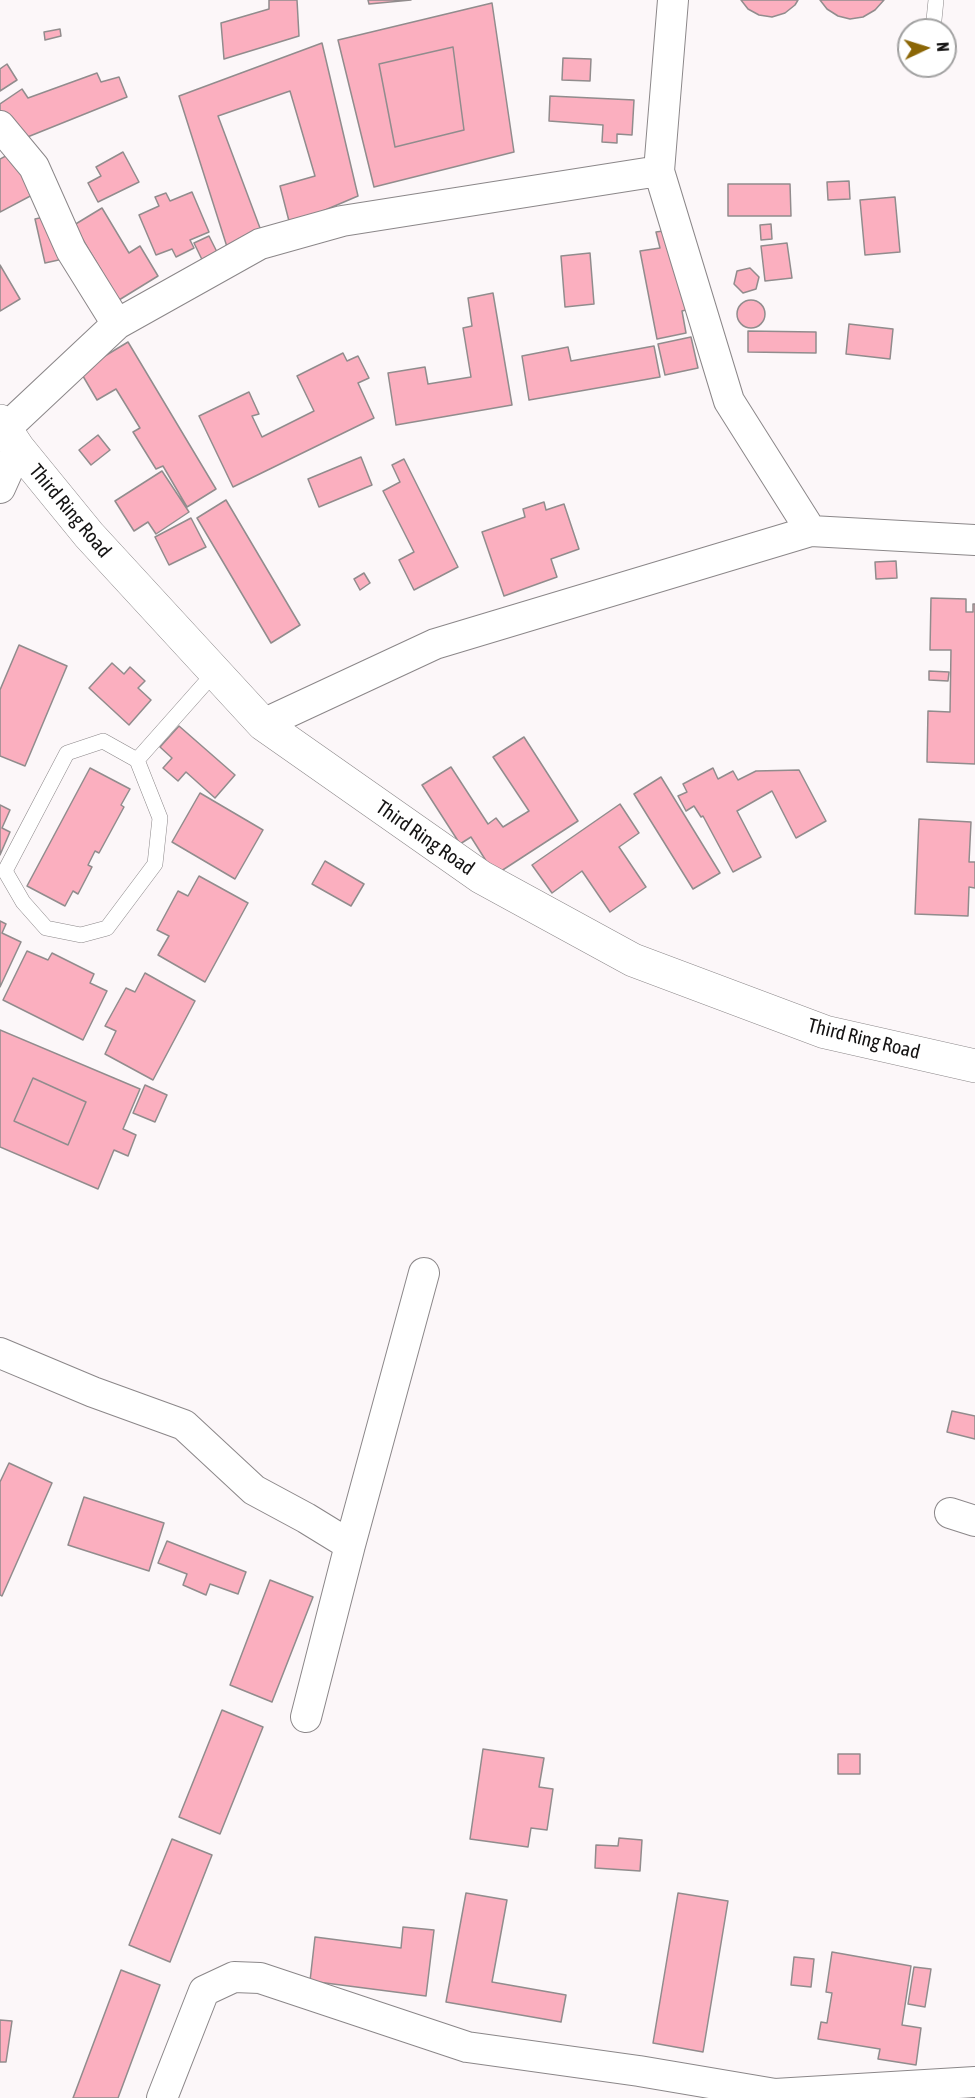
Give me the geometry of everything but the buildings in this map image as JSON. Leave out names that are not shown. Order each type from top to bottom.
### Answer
[{"type":"street","points":[[673,0],[659,171],[729,401],[810,531]]},
{"type":"street","points":[[0,126],[33,167],[71,250],[117,324]]},
{"type":"street","points":[[0,488],[8,433],[117,324],[260,244],[342,221],[659,171]]},
{"type":"street","name":"Third Ring Road","points":[[8,433],[88,535],[262,724],[481,877],[633,960],[825,1032],[975,1066]]},
{"type":"street","points":[[262,724],[435,644],[810,531],[975,540]]},
{"type":"street","points":[[306,1717],[424,1273]]},
{"type":"street","points":[[0,1353],[93,1392],[184,1425],[254,1490],[350,1545]]},
{"type":"street","points":[[162,2098],[204,1991],[234,1977],[260,1978],[467,2047],[639,2071],[775,2094],[975,2082]]},
{"type":"lane","points":[[934,18],[936,0]]},
{"type":"lane","points":[[137,760],[215,672]]},
{"type":"lane","points":[[103,741],[137,760],[160,818],[155,864],[107,928],[81,935],[46,928],[23,902],[5,871],[67,753],[103,741]]}]
